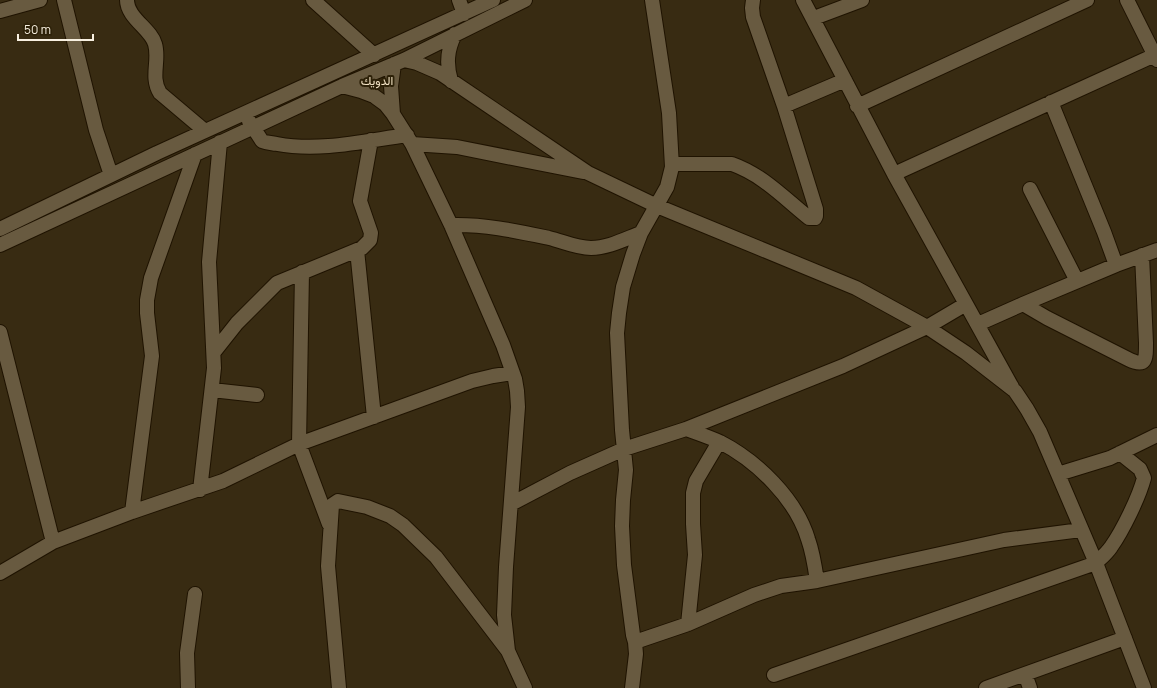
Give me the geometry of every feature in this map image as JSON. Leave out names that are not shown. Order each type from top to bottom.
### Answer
[{"type":"street","points":[[0,11],[40,0]]},
{"type":"street","points":[[64,0],[96,130],[111,175]]},
{"type":"street","points":[[127,0],[127,6],[131,14],[155,43],[155,81],[157,89],[205,132]]},
{"type":"street","points":[[313,0],[374,55]]},
{"type":"street","points":[[459,0],[464,14]]},
{"type":"street","points":[[0,229],[111,175],[464,14],[488,7],[525,0]]},
{"type":"street","points":[[632,688],[636,642],[629,606],[624,557],[622,515],[626,470],[619,382],[618,323],[623,288],[633,254],[641,233],[667,187],[672,164],[669,113],[652,0]]},
{"type":"street","points":[[672,164],[732,164],[741,167],[774,187],[808,218],[815,218],[816,216],[816,209],[784,106],[754,17],[752,8],[753,0]]},
{"type":"street","points":[[803,0],[814,18],[857,106],[894,174],[1015,392],[1040,432],[1096,563],[1144,688]]},
{"type":"street","points":[[814,18],[862,0]]},
{"type":"street","points":[[857,106],[1087,0]]},
{"type":"street","points":[[894,174],[1051,102],[1156,57],[1127,0]]},
{"type":"street","points":[[0,245],[342,86],[399,62],[455,34],[488,7]]},
{"type":"street","points":[[451,81],[448,72],[448,52],[455,34]]},
{"type":"street","points":[[399,62],[417,62],[429,67],[588,172],[657,206],[841,281],[875,297],[927,327],[966,353],[1015,392]]},
{"type":"street","points":[[393,114],[391,86],[399,62]]},
{"type":"street","points":[[784,106],[845,80]]},
{"type":"street","points":[[342,86],[374,96],[385,104],[409,139],[451,225],[503,345],[513,373],[517,391],[518,408],[506,567],[504,615],[508,651]]},
{"type":"street","points":[[1051,102],[1116,265]]},
{"type":"street","points":[[245,113],[260,139],[265,142],[288,146],[314,146],[371,140],[409,139],[588,172]]},
{"type":"street","points":[[214,352],[237,323],[273,287],[285,279],[362,248],[370,240],[371,233],[360,201],[371,140]]},
{"type":"street","points":[[200,490],[214,368],[209,262],[220,142]]},
{"type":"street","points":[[132,512],[152,356],[147,324],[147,300],[154,268],[195,154]]},
{"type":"street","points":[[1030,189],[1077,281]]},
{"type":"street","points":[[451,225],[476,225],[504,229],[551,238],[589,248],[612,244],[641,233]]},
{"type":"street","points":[[357,250],[374,416]]},
{"type":"street","points":[[978,324],[1077,281],[1157,250]]},
{"type":"street","points":[[1023,304],[1137,364],[1141,363],[1144,361],[1146,353],[1142,255]]},
{"type":"street","points":[[302,272],[299,444],[330,527]]},
{"type":"street","points":[[511,504],[570,473],[624,449],[686,429],[843,366],[927,327],[966,304]]},
{"type":"street","points":[[0,332],[3,356],[53,542]]},
{"type":"street","points":[[0,573],[53,542],[132,512],[223,481],[299,444],[472,382],[493,376],[513,373]]},
{"type":"street","points":[[212,390],[257,395]]},
{"type":"street","points":[[686,429],[719,442],[738,452],[755,465],[791,504],[808,538],[817,581]]},
{"type":"street","points":[[1058,474],[1096,463],[1157,435]]},
{"type":"street","points":[[688,624],[696,556],[693,524],[693,493],[696,481],[719,442]]},
{"type":"street","points":[[774,675],[1096,563],[1111,546],[1142,487],[1144,478],[1140,469],[1120,453]]},
{"type":"street","points":[[339,688],[328,566],[332,505],[338,501],[367,507],[395,518],[417,537],[436,557],[508,651],[525,688]]},
{"type":"street","points":[[636,642],[688,624],[781,586],[817,581],[1004,540],[1082,530]]},
{"type":"street","points":[[188,688],[187,653],[195,594]]},
{"type":"street","points":[[986,688],[1125,638]]},
{"type":"street","points":[[1025,674],[1030,688]]},
{"type":"district","name":"الدويك","points":[[377,81]]}]
